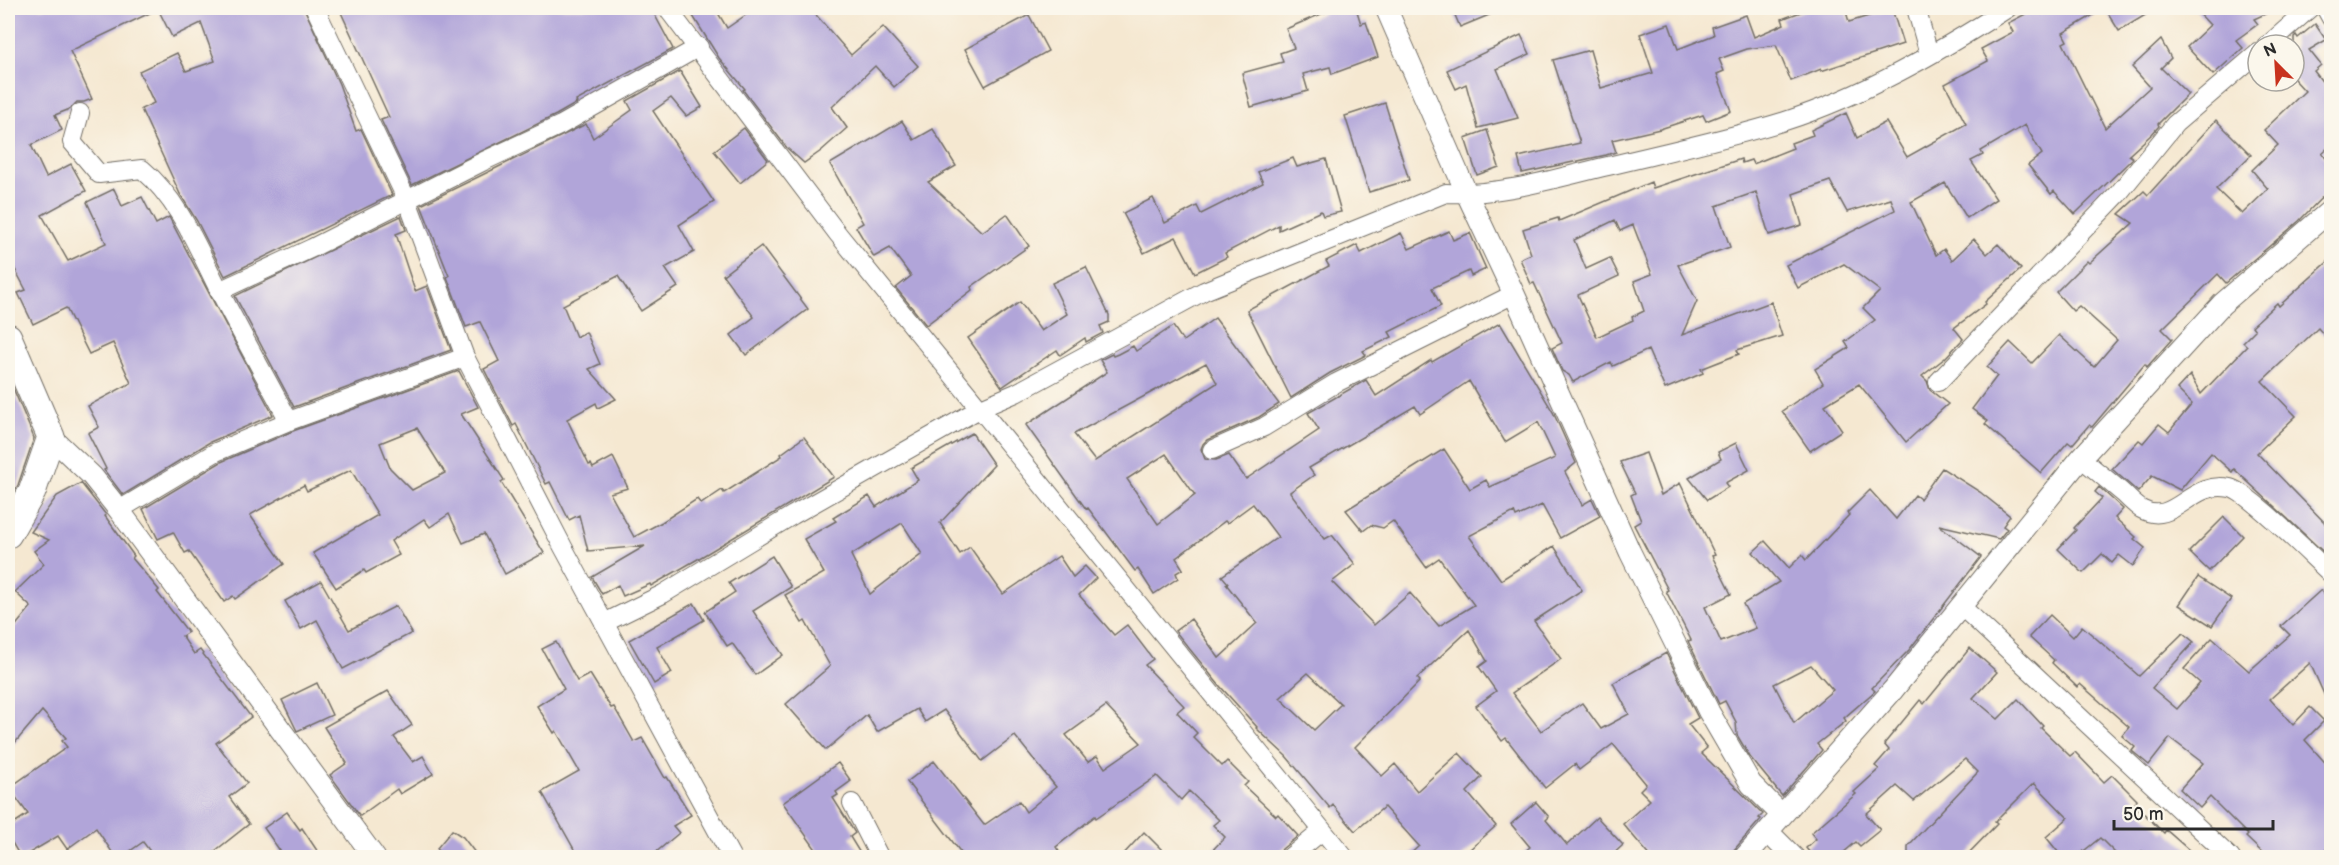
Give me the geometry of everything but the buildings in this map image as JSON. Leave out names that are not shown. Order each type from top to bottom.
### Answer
[{"type":"main road","points":[[8,337],[51,437],[32,492],[8,534]]},
{"type":"street","points":[[315,8],[407,200],[465,357],[563,547],[732,858]]},
{"type":"street","points":[[668,8],[838,234],[1345,858]]},
{"type":"street","points":[[1386,8],[1467,194],[1630,552],[1710,712],[1751,784],[1781,813]]},
{"type":"street","points":[[1916,8],[1929,54]]},
{"type":"street","points":[[604,623],[663,594],[793,514],[981,408],[1016,393],[1204,291],[1446,193],[1467,194],[1536,183],[1785,121],[1846,97],[1929,54],[2008,8]]},
{"type":"street","points":[[2282,33],[2310,8]]},
{"type":"street","points":[[2327,8],[2331,17]]},
{"type":"street","points":[[219,291],[312,249],[561,125],[699,47]]},
{"type":"street","points":[[1938,382],[2118,194],[2175,124],[2246,63]]},
{"type":"street","points":[[80,113],[72,142],[99,174],[142,169],[156,181],[188,227],[219,291],[289,421]]},
{"type":"street","points":[[1744,858],[1781,813],[1826,767],[1962,607],[2081,458],[2222,304],[2331,209]]},
{"type":"street","points":[[1212,450],[1264,427],[1336,383],[1514,294]]},
{"type":"street","points":[[119,510],[216,452],[289,421],[465,357]]},
{"type":"street","points":[[51,437],[92,476],[119,510],[375,858]]},
{"type":"street","points":[[2081,458],[2142,510],[2152,512],[2169,512],[2209,487],[2233,488],[2250,499],[2331,575]]},
{"type":"street","points":[[1962,607],[2231,858]]},
{"type":"street","points":[[852,803],[880,858]]},
{"type":"street","points":[[1289,858],[1323,831]]},
{"type":"street","points":[[1767,832],[1794,858]]}]
